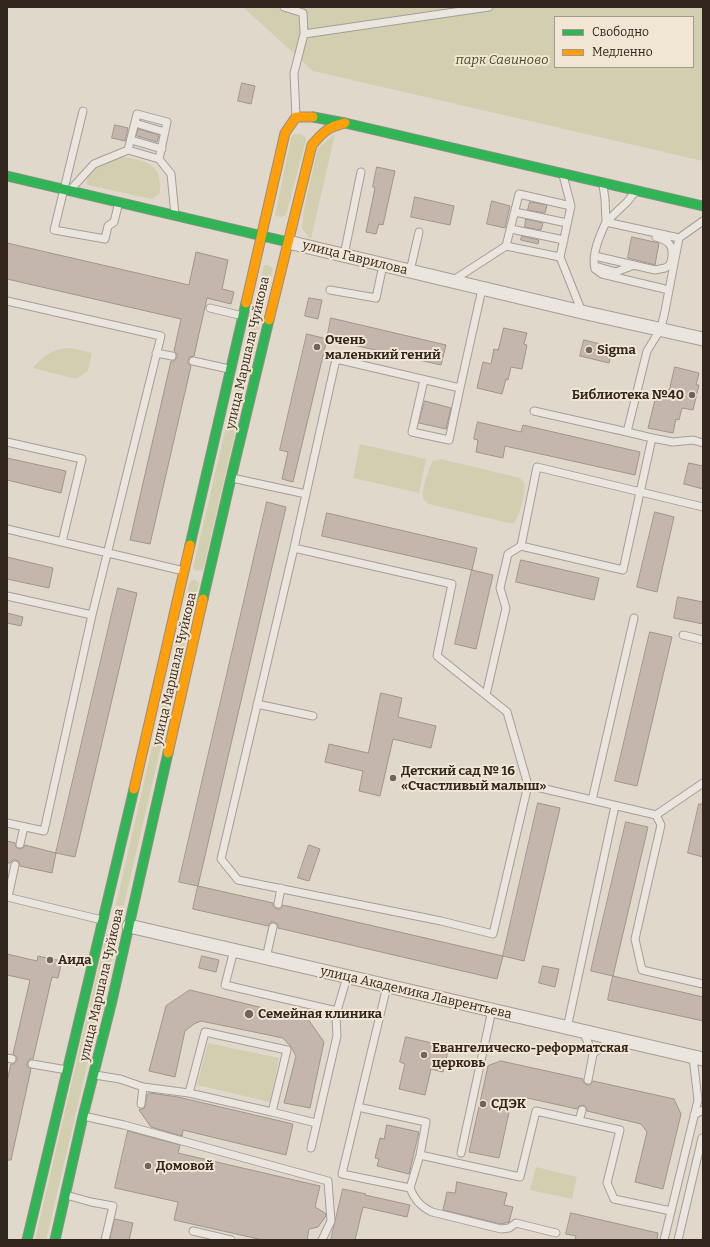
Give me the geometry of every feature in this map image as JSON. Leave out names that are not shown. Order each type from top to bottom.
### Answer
[{"type":"main road","points":[[296,117],[308,116],[345,123],[703,206]]},
{"type":"main road","name":"улица Маршала Чуйкова","points":[[27,1240],[191,573],[231,370],[285,133],[296,117]]},
{"type":"main road","name":"улица Маршала Чуйкова","points":[[55,1240],[83,1116],[94,1075],[126,925],[209,577],[231,478],[312,145],[324,130],[333,125],[345,123]]},
{"type":"main road","name":"улица Гаврилова","points":[[7,176],[288,242]]},
{"type":"main road","points":[[191,573],[209,577]]},
{"type":"street","name":"улица Гаврилова","points":[[288,242],[482,289],[703,339]]},
{"type":"street","name":"улица Академика Лаврентьева","points":[[126,925],[698,1058]]},
{"type":"lane","points":[[284,7],[304,10],[304,34],[294,73],[296,117]]},
{"type":"lane","points":[[304,34],[489,7]]},
{"type":"lane","points":[[83,111],[67,190],[54,230],[105,239],[108,226],[114,222],[119,202]]},
{"type":"lane","points":[[128,150],[137,114],[167,122],[159,159]]},
{"type":"lane","points":[[131,140],[162,149]]},
{"type":"lane","points":[[67,190],[94,164],[128,150],[159,159],[171,174],[175,215]]},
{"type":"lane","points":[[344,255],[361,172]]},
{"type":"lane","points":[[563,173],[571,206],[560,257],[582,312]]},
{"type":"lane","points":[[602,183],[605,199],[605,225]]},
{"type":"lane","points":[[636,191],[605,225],[600,234],[594,266],[602,274],[669,290]]},
{"type":"lane","points":[[452,281],[506,246],[518,194],[571,206]]},
{"type":"lane","points":[[515,212],[568,223]]},
{"type":"lane","points":[[627,432],[646,351],[660,330],[664,316],[679,238],[703,221]]},
{"type":"lane","points":[[605,225],[679,238]]},
{"type":"lane","points":[[595,256],[655,270],[665,268],[670,265],[672,248],[664,239],[605,225]]},
{"type":"lane","points":[[511,229],[564,240]]},
{"type":"lane","points":[[410,271],[419,232]]},
{"type":"lane","points":[[506,246],[560,257]]},
{"type":"lane","points":[[330,290],[376,298],[383,265]]},
{"type":"lane","points":[[594,266],[616,272],[635,265]]},
{"type":"lane","points":[[424,380],[412,432],[449,440],[482,289]]},
{"type":"lane","points":[[7,301],[161,336],[92,615],[44,831],[7,823]]},
{"type":"lane","points":[[210,308],[243,316]]},
{"type":"lane","points":[[156,353],[172,356]]},
{"type":"lane","points":[[294,548],[452,584],[437,656],[507,712],[528,785],[493,934],[441,921],[238,880],[221,859],[294,548],[336,359],[460,388]]},
{"type":"lane","points":[[192,361],[231,370]]},
{"type":"lane","points":[[534,411],[673,442],[693,440],[703,443]]},
{"type":"lane","points":[[486,695],[506,608],[500,588],[508,554],[521,546],[623,570],[652,438]]},
{"type":"lane","points":[[7,442],[82,459],[62,542]]},
{"type":"lane","points":[[521,546],[537,467],[703,507]]},
{"type":"lane","points":[[231,478],[306,494]]},
{"type":"lane","points":[[7,529],[191,573]]},
{"type":"lane","points":[[7,596],[92,615]]},
{"type":"lane","points":[[592,800],[634,618]]},
{"type":"lane","points":[[683,635],[703,640]]},
{"type":"lane","points":[[258,704],[313,716]]},
{"type":"lane","points":[[528,785],[656,815],[703,783]]},
{"type":"lane","points":[[567,1028],[615,806]]},
{"type":"lane","points":[[656,815],[661,825],[635,938],[642,970],[703,984]]},
{"type":"lane","points":[[20,844],[24,827]]},
{"type":"lane","points":[[15,865],[8,897],[106,921]]},
{"type":"lane","points":[[278,904],[280,888]]},
{"type":"lane","points":[[266,958],[273,927]]},
{"type":"lane","points":[[234,950],[225,985],[337,1011]]},
{"type":"lane","points":[[311,1148],[337,1036],[337,1011],[347,977]]},
{"type":"lane","points":[[387,986],[342,1174],[410,1188]]},
{"type":"lane","points":[[461,1153],[492,1010]]},
{"type":"lane","points":[[583,1031],[593,1054],[588,1080]]},
{"type":"lane","points":[[190,1093],[205,1032],[288,1050],[272,1112]]},
{"type":"lane","points":[[593,1054],[613,1038]]},
{"type":"lane","points":[[664,1240],[698,1100],[698,1058]]},
{"type":"lane","points":[[32,1064],[68,1070]]},
{"type":"lane","points":[[94,1075],[120,1078],[143,1087],[190,1093],[316,1123]]},
{"type":"lane","points":[[143,1087],[149,1094]]},
{"type":"lane","points":[[141,1104],[143,1087]]},
{"type":"lane","points":[[358,1107],[426,1122],[420,1155],[410,1188],[417,1202],[423,1208],[432,1212],[501,1229],[509,1228],[516,1224],[556,1233]]},
{"type":"lane","points":[[579,1121],[582,1110]]},
{"type":"lane","points":[[694,1115],[703,1110]]},
{"type":"lane","points":[[420,1155],[520,1177],[536,1111],[620,1130],[607,1183],[614,1199],[671,1211]]},
{"type":"lane","points":[[83,1116],[124,1125],[328,1181],[331,1221],[322,1240]]},
{"type":"lane","points":[[678,1240],[702,1138],[689,1135]]},
{"type":"lane","points":[[65,1194],[90,1202],[114,1206],[105,1240]]},
{"type":"lane","points":[[193,1231],[231,1240]]},
{"type":"green space","name":"парк Савиново","points":[[243,7],[703,7],[703,161],[313,71]]},
{"type":"green space","points":[[295,134],[301,134],[306,140],[286,215],[281,217],[275,216],[291,138]]},
{"type":"green space","points":[[335,134],[311,239],[302,228],[304,209],[318,148]]},
{"type":"green space","points":[[112,156],[138,160],[151,165],[158,174],[160,181],[160,193],[152,199],[87,185],[88,175],[94,167]]},
{"type":"green space","points":[[264,265],[268,265],[273,269],[203,570],[197,571],[193,568]]},
{"type":"green space","points":[[71,348],[92,353],[88,371],[76,379],[33,368],[41,359],[50,353]]},
{"type":"green space","points":[[360,444],[426,459],[419,493],[353,478]]},
{"type":"green space","points":[[441,459],[520,478],[525,487],[520,510],[514,523],[508,523],[426,502],[423,493],[431,464],[433,461]]},
{"type":"green space","points":[[195,580],[199,583],[124,905],[116,905],[190,581]]},
{"type":"green space","points":[[106,935],[117,938],[46,1240],[35,1240]]},
{"type":"green space","points":[[208,1043],[279,1058],[270,1102],[197,1085]]},
{"type":"green space","points":[[536,1167],[577,1177],[572,1199],[530,1190]]},
{"type":"building","points":[[242,83],[255,86],[251,104],[238,101]]},
{"type":"building","points":[[115,125],[128,128],[125,141],[112,138]]},
{"type":"building","points":[[138,129],[159,135],[157,142],[137,136]]},
{"type":"building","points":[[377,167],[395,171],[383,225],[379,224],[376,234],[366,232],[375,188],[373,187]]},
{"type":"building","points":[[415,197],[454,206],[450,225],[411,217]]},
{"type":"building","points":[[492,201],[510,206],[505,228],[487,224]]},
{"type":"building","points":[[530,202],[547,205],[545,213],[528,210]]},
{"type":"building","points":[[526,219],[543,223],[541,230],[525,227]]},
{"type":"building","points":[[522,236],[539,240],[538,244],[521,240]]},
{"type":"building","points":[[632,237],[659,243],[655,265],[628,258]]},
{"type":"building","points":[[7,243],[189,285],[196,252],[228,260],[222,289],[234,292],[231,304],[207,298],[194,356],[190,357],[188,360],[188,363],[191,366],[150,544],[130,540],[171,361],[174,361],[177,357],[177,354],[174,351],[181,319],[7,279]]},
{"type":"building","points":[[309,298],[322,300],[318,319],[305,316]]},
{"type":"building","points":[[331,318],[446,345],[441,365],[327,339]]},
{"type":"building","points":[[504,328],[527,333],[524,344],[527,345],[522,369],[511,367],[508,380],[506,379],[502,394],[477,388],[483,362],[491,364],[494,349],[498,350]]},
{"type":"building","points":[[307,334],[327,339],[293,482],[282,479],[288,452],[280,450]]},
{"type":"building","points":[[584,340],[613,347],[609,363],[580,356]]},
{"type":"building","points":[[675,367],[699,373],[696,385],[699,385],[693,410],[682,408],[679,420],[676,419],[673,433],[648,428],[655,400],[659,401],[662,389],[669,390]]},
{"type":"building","points":[[425,401],[451,408],[446,429],[419,423]]},
{"type":"building","points":[[478,422],[521,432],[523,425],[640,452],[635,475],[505,446],[503,458],[476,452],[478,440],[474,439]]},
{"type":"building","points":[[7,458],[66,471],[61,493],[7,480]]},
{"type":"building","points":[[689,463],[703,466],[703,489],[684,484]]},
{"type":"building","points":[[267,502],[286,507],[198,886],[179,882]]},
{"type":"building","points":[[655,512],[674,517],[657,592],[637,587]]},
{"type":"building","points":[[327,513],[477,548],[472,570],[322,536]]},
{"type":"building","points":[[7,557],[53,568],[49,588],[7,579]]},
{"type":"building","points":[[521,560],[599,578],[594,600],[516,582]]},
{"type":"building","points":[[472,570],[493,575],[476,649],[455,644]]},
{"type":"building","points":[[118,588],[137,593],[75,857],[56,853]]},
{"type":"building","points":[[678,597],[703,602],[703,624],[674,618]]},
{"type":"building","points":[[7,613],[23,617],[21,626],[7,623]]},
{"type":"building","points":[[650,632],[672,637],[637,786],[615,781]]},
{"type":"building","points":[[381,693],[402,698],[398,717],[436,726],[431,748],[393,739],[380,796],[359,791],[363,771],[325,762],[329,744],[368,753]]},
{"type":"building","points":[[538,803],[560,808],[524,961],[503,956]]},
{"type":"building","points":[[699,804],[703,804],[703,857],[688,853]]},
{"type":"building","points":[[626,822],[648,827],[613,976],[591,971]]},
{"type":"building","points":[[7,841],[15,843],[16,847],[19,849],[23,848],[25,845],[56,853],[52,873],[20,866],[19,862],[16,860],[7,863]]},
{"type":"building","points":[[309,845],[320,849],[309,881],[298,878]]},
{"type":"building","points":[[198,886],[273,903],[273,906],[277,909],[280,909],[283,905],[503,956],[497,979],[278,928],[278,925],[274,922],[271,922],[268,926],[193,909]]},
{"type":"building","points":[[7,954],[37,961],[38,956],[62,961],[58,978],[52,977],[33,1059],[30,1059],[27,1063],[27,1066],[31,1069],[11,1160],[7,1160],[7,1081],[11,1064],[14,1064],[17,1060],[17,1057],[13,1054],[30,980],[7,975]]},
{"type":"building","points":[[202,956],[219,960],[216,972],[199,968]]},
{"type":"building","points":[[543,966],[559,969],[555,987],[539,983]]},
{"type":"building","points":[[613,976],[703,997],[703,1021],[608,1000]]},
{"type":"building","points":[[190,990],[308,1019],[324,1042],[310,1108],[284,1103],[296,1056],[291,1047],[283,1038],[201,1021],[185,1031],[175,1077],[149,1071],[166,1006]]},
{"type":"building","name":"Евангелическо-реформатская церковь","points":[[406,1037],[449,1047],[443,1072],[431,1069],[425,1095],[399,1089],[405,1064],[400,1062]]},
{"type":"building","points":[[501,1061],[583,1079],[583,1082],[587,1085],[590,1085],[593,1081],[674,1099],[681,1114],[663,1189],[635,1182],[647,1132],[641,1124],[587,1111],[586,1107],[583,1105],[579,1106],[577,1109],[523,1097],[511,1103],[499,1158],[469,1152],[488,1066]]},
{"type":"building","points":[[150,1093],[178,1097],[293,1124],[286,1155],[183,1130],[182,1136],[151,1127],[139,1110],[145,1107],[147,1095]]},
{"type":"building","points":[[387,1125],[419,1132],[409,1174],[377,1166],[379,1159],[375,1158],[380,1138],[384,1139]]},
{"type":"building","points":[[128,1131],[180,1145],[178,1153],[320,1186],[315,1207],[325,1213],[326,1216],[318,1227],[309,1229],[307,1240],[263,1240],[174,1220],[178,1202],[115,1188]]},
{"type":"building","points":[[457,1182],[507,1193],[504,1205],[513,1207],[509,1222],[501,1224],[443,1210],[447,1192],[455,1193]]},
{"type":"building","points":[[343,1189],[410,1205],[407,1217],[363,1207],[355,1240],[331,1240]]},
{"type":"building","points":[[571,1213],[658,1233],[657,1240],[575,1240],[576,1236],[566,1234]]},
{"type":"building","points":[[115,1219],[133,1223],[129,1240],[110,1240]]},
{"type":"traffic: fast","points":[[313,117],[345,123],[703,206]]},
{"type":"traffic: fast","points":[[7,176],[288,242]]},
{"type":"traffic: fast","points":[[190,545],[246,303]]},
{"type":"traffic: fast","points":[[203,599],[269,320]]},
{"type":"traffic: fast","points":[[55,1240],[83,1116],[111,1005],[168,753]]},
{"type":"traffic: fast","points":[[27,1240],[134,789]]},
{"type":"traffic: slow","points":[[246,303],[285,133],[296,117],[313,117]]},
{"type":"traffic: slow","points":[[269,320],[312,145],[326,131],[334,126],[345,123]]},
{"type":"traffic: slow","points":[[134,789],[190,545]]},
{"type":"traffic: slow","points":[[168,753],[203,599]]},
{"type":"place","name":"Очень маленький гений","points":[[317,347]]},
{"type":"place","name":"Sigma","points":[[589,350]]},
{"type":"place","name":"Библиотека №40","points":[[692,395]]},
{"type":"place","name":"Детский сад № 16 «Счастливый малыш»","points":[[393,778]]},
{"type":"place","name":"Аида","points":[[50,960]]},
{"type":"place","name":"Семейная клиника","points":[[249,1014]]},
{"type":"place","name":"Евангелическо-реформатская церковь","points":[[424,1055]]},
{"type":"place","name":"СДЭК","points":[[483,1104]]},
{"type":"place","name":"Домовой","points":[[148,1166]]}]
